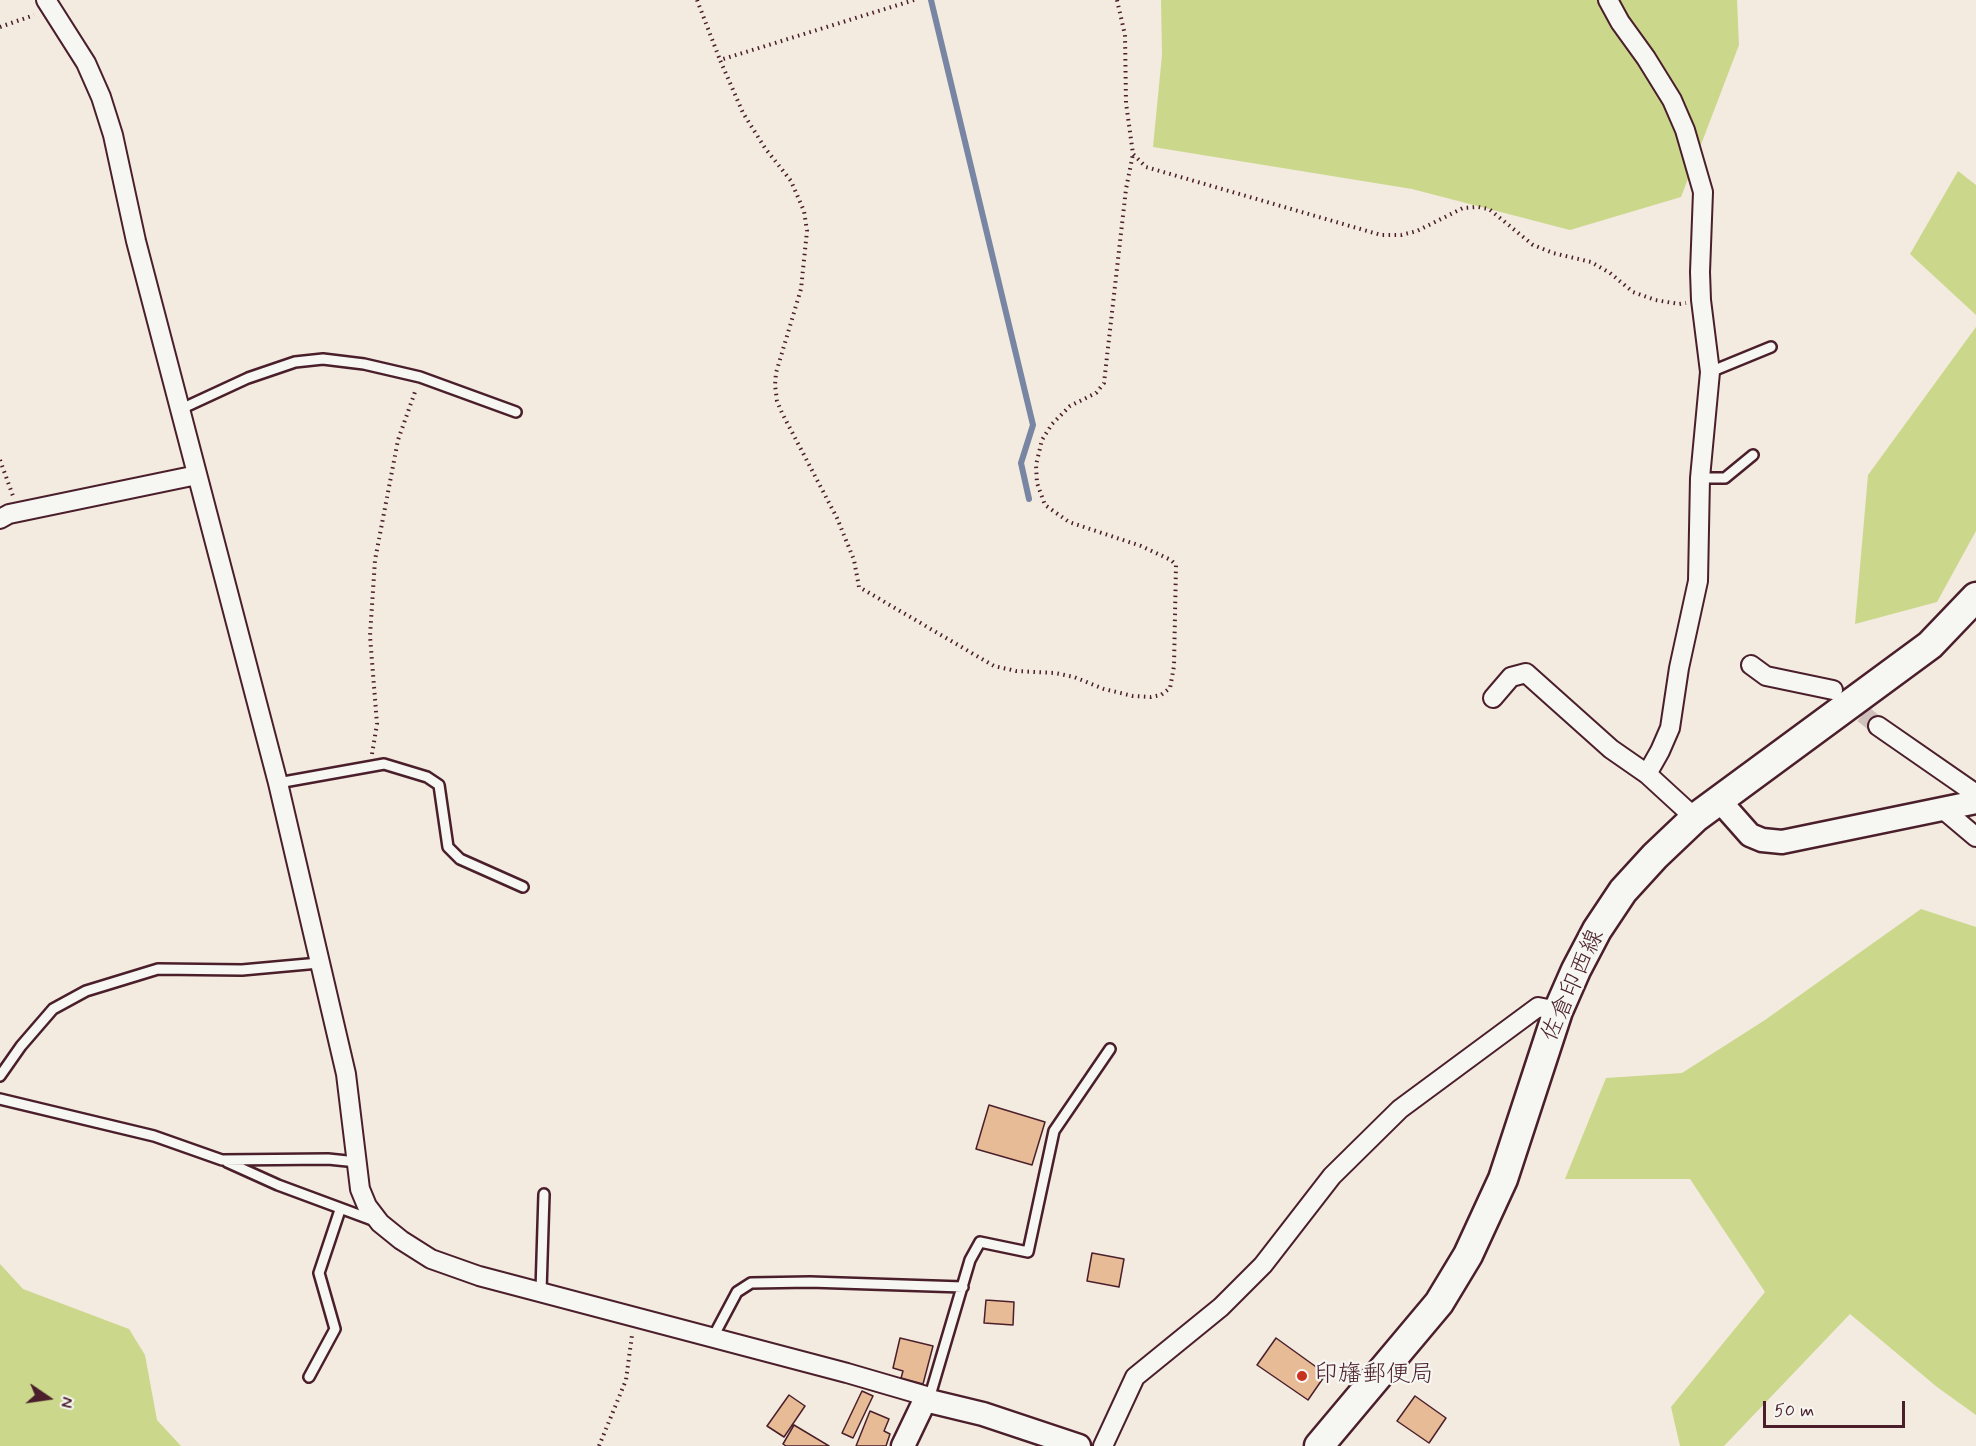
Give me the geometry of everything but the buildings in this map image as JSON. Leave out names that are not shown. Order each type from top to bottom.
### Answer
[{"type":"main road","name":"佐倉印西線","points":[[1319,1446],[1438,1303],[1468,1256],[1503,1179],[1558,1011],[1597,930],[1623,891],[1695,818],[1930,645],[1976,597]]},
{"type":"street","points":[[1608,0],[1672,100],[1692,150],[1703,192],[1701,300],[1710,372],[1700,478],[1698,581],[1679,668],[1670,728],[1647,774]]},
{"type":"street","points":[[49,4],[86,63],[113,135],[136,241],[278,783],[346,1074],[360,1189],[367,1206],[381,1223],[401,1240],[430,1259],[479,1276],[847,1373],[1079,1446]]},
{"type":"street","points":[[0,519],[9,514],[196,475]]},
{"type":"street","points":[[1751,665],[1766,676],[1833,690]]},
{"type":"street","points":[[1493,698],[1511,677],[1526,673],[1611,749],[1647,774],[1695,818]]},
{"type":"street","points":[[1878,726],[1976,794]]},
{"type":"street","points":[[1719,800],[1750,835],[1762,840],[1782,842],[1976,802]]},
{"type":"street","points":[[1944,810],[1976,837]]},
{"type":"street","points":[[1103,1446],[1136,1377],[1221,1306],[1263,1265],[1332,1176],[1400,1110],[1538,1006],[1558,1011]]},
{"type":"street","points":[[903,1446],[927,1400]]},
{"type":"lane","points":[[1710,372],[1771,347]]},
{"type":"lane","points":[[181,409],[248,378],[295,362],[323,359],[364,364],[420,377],[516,412]]},
{"type":"lane","points":[[1700,478],[1725,478],[1753,455]]},
{"type":"lane","points":[[278,783],[384,764],[428,777],[439,785],[448,847],[460,859],[524,886]]},
{"type":"lane","points":[[0,1076],[21,1046],[53,1009],[86,991],[158,969],[242,970],[319,963]]},
{"type":"lane","points":[[927,1400],[970,1260],[980,1242],[1028,1252],[1054,1131],[1110,1049]]},
{"type":"lane","points":[[0,1099],[154,1136],[222,1160],[340,1210],[381,1223]]},
{"type":"lane","points":[[222,1160],[357,1162]]},
{"type":"lane","points":[[541,1291],[544,1194]]},
{"type":"lane","points":[[309,1377],[335,1329],[319,1273],[340,1210]]},
{"type":"lane","points":[[712,1339],[737,1292],[752,1283],[810,1282],[963,1287]]},
{"type":"path","points":[[697,0],[743,113],[765,148],[791,180],[804,211],[807,231],[801,289],[780,356],[775,385],[782,413],[845,535],[854,560],[859,587],[994,666],[1016,671],[1055,673],[1133,696],[1152,697],[1161,695],[1170,688],[1174,666],[1176,565],[1171,560],[1141,546],[1069,522],[1045,505],[1037,483],[1036,465],[1042,440],[1052,424],[1070,406],[1096,393],[1104,383],[1126,189],[1133,154],[1126,103],[1125,35],[1117,0]]},
{"type":"path","points":[[720,60],[914,0]]},
{"type":"path","points":[[0,27],[49,4]]},
{"type":"path","points":[[1133,154],[1146,166],[1381,235],[1401,235],[1417,231],[1463,208],[1478,207],[1489,210],[1533,245],[1553,253],[1591,262],[1610,273],[1633,292],[1655,300],[1679,304],[1701,300]]},
{"type":"path","points":[[369,767],[377,724],[370,636],[375,560],[398,440],[420,377]]},
{"type":"path","points":[[0,460],[20,512]]},
{"type":"path","points":[[599,1446],[626,1380],[634,1316]]},
{"type":"green space","points":[[1161,0],[1737,0],[1739,45],[1681,197],[1570,230],[1412,189],[1153,147],[1162,55]]},
{"type":"green space","points":[[1958,171],[1976,185],[1976,315],[1910,254]]},
{"type":"green space","points":[[1976,327],[1976,531],[1937,602],[1855,624],[1868,475]]},
{"type":"green space","points":[[1921,909],[1976,927],[1976,1415],[1937,1387],[1850,1314],[1724,1446],[1680,1446],[1671,1407],[1765,1292],[1690,1179],[1565,1179],[1606,1078],[1682,1073],[1765,1020]]},
{"type":"green space","points":[[0,1264],[23,1289],[129,1329],[145,1355],[157,1420],[181,1446],[0,1446]]},
{"type":"waterway","points":[[931,0],[1033,425],[1021,463],[1029,499]]},
{"type":"tunnel","points":[[1842,697],[1878,726]]},
{"type":"place","name":"印旛郵便局","points":[[1302,1376]]}]
